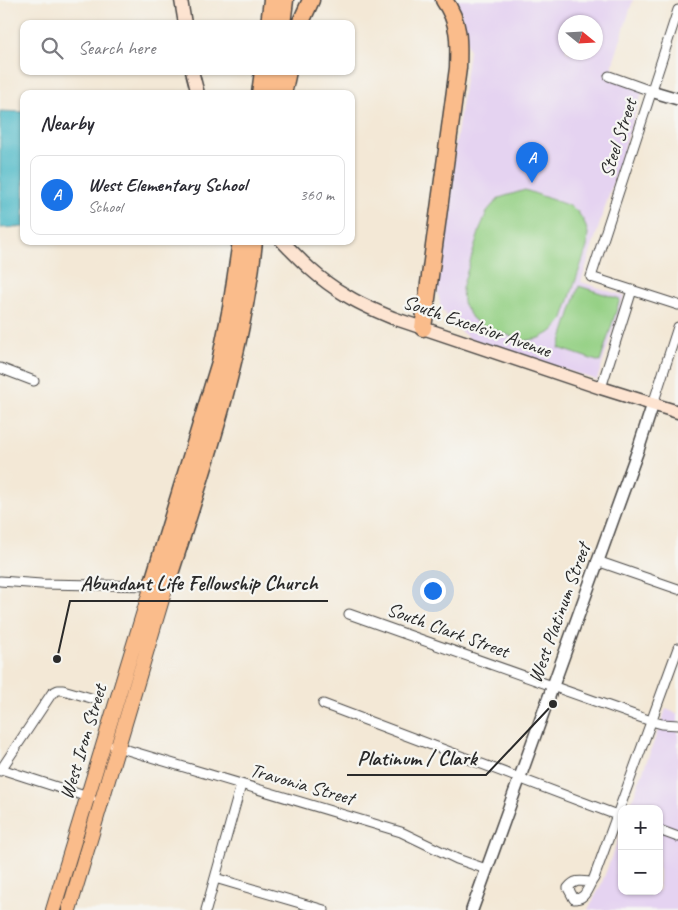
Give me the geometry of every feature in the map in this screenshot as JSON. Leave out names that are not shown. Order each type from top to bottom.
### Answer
[{"type":"highway","points":[[270,20],[272,0]]},
{"type":"highway","points":[[282,20],[285,0]]},
{"type":"highway","points":[[302,20],[311,0]]},
{"type":"highway","points":[[423,328],[458,68],[459,36],[452,12],[444,0]]},
{"type":"highway","points":[[261,90],[262,75]]},
{"type":"highway","points":[[274,90],[275,75]]},
{"type":"highway","points":[[284,90],[287,75]]},
{"type":"highway","points":[[159,586],[220,362],[249,245]]},
{"type":"main road","points":[[181,0],[184,20]]},
{"type":"main road","points":[[193,75],[197,90]]},
{"type":"main road","name":"South Excelsior Avenue","points":[[286,245],[304,264],[345,295],[392,318],[600,388],[678,412]]},
{"type":"main road","name":"West Iron Street","points":[[53,910],[104,743],[159,586]]},
{"type":"main road","name":"West Iron Street","points":[[69,910],[118,747],[159,586]]},
{"type":"street","name":"Steel Street","points":[[632,290],[591,277],[678,10]]},
{"type":"street","points":[[609,76],[678,99]]},
{"type":"street","points":[[600,388],[632,290],[678,305]]},
{"type":"street","name":"West Platinum Street","points":[[472,910],[653,404],[678,327]]},
{"type":"street","points":[[0,368],[34,381]]},
{"type":"street","points":[[597,561],[678,589]]},
{"type":"street","points":[[0,581],[41,584],[159,586]]},
{"type":"street","name":"South Clark Street","points":[[349,614],[651,721],[678,725]]},
{"type":"street","points":[[624,805],[651,721],[678,648]]},
{"type":"street","points":[[98,700],[63,690],[52,693],[1,770],[102,801]]},
{"type":"street","points":[[323,704],[618,815]]},
{"type":"street","name":"Travonia Street","points":[[104,743],[401,832],[457,859],[486,869]]},
{"type":"street","points":[[206,910],[241,784]]},
{"type":"street","points":[[591,882],[618,821]]},
{"type":"street","points":[[663,831],[678,837]]},
{"type":"street","points":[[216,878],[324,910]]},
{"type":"shaded area","points":[[454,0],[633,0],[613,64],[613,71],[645,83],[581,282],[624,296],[597,380],[470,339],[453,325],[441,308],[436,283],[469,51],[463,20]]},
{"type":"shaded area","points":[[666,709],[678,714],[678,910],[588,910],[601,885],[618,840],[618,895],[663,895],[663,805],[630,805]]},
{"type":"green space","points":[[525,190],[570,206],[577,211],[584,221],[588,233],[587,247],[562,321],[553,331],[540,338],[524,341],[480,325],[472,318],[463,303],[462,288],[481,226],[488,210],[499,198]]},
{"type":"green space","points":[[579,286],[620,299],[600,362],[559,348]]},
{"type":"water","points":[[0,111],[20,112],[20,227],[0,228]]},
{"type":"place","name":"West Elementary School","points":[[532,183]]},
{"type":"place","name":"Abundant Life Fellowship Church","points":[[57,659]]},
{"type":"place","name":"Platinum / Clark","points":[[553,704]]}]
